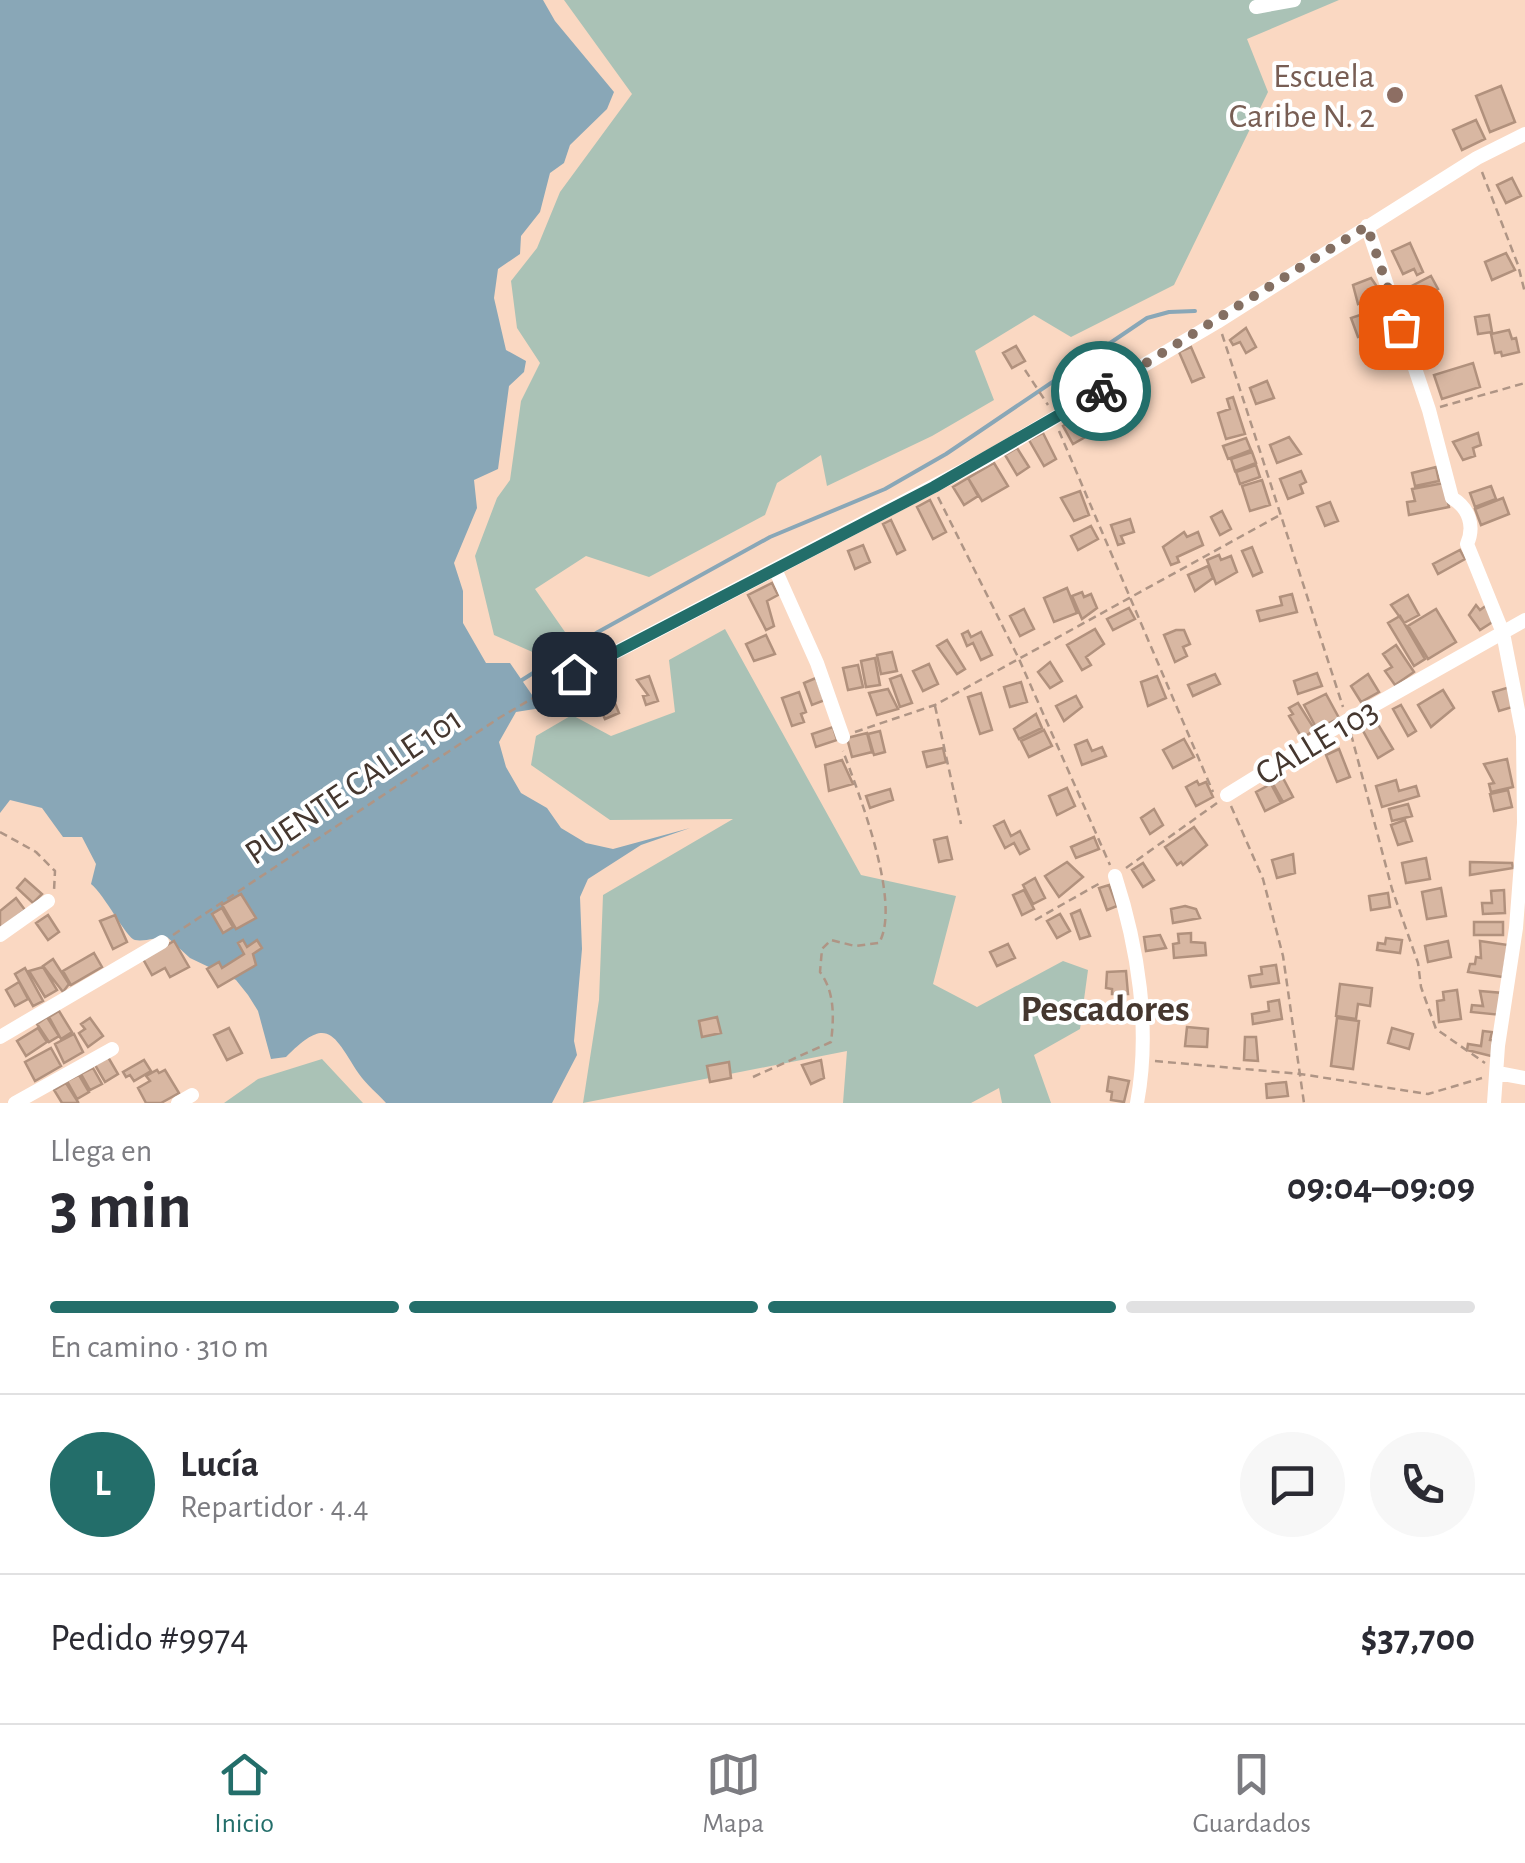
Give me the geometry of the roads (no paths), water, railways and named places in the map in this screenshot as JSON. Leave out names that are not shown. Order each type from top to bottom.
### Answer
[{"type":"street","points":[[1256,8],[1294,0]]},
{"type":"street","points":[[574,674],[934,487],[1218,322],[1477,158],[1525,134]]},
{"type":"street","points":[[1367,226],[1429,410],[1452,498],[1462,504],[1468,516],[1472,532],[1467,544],[1503,633],[1522,721],[1524,823],[1494,1103]]},
{"type":"street","points":[[775,569],[817,663],[842,737]]},
{"type":"street","name":"CALLE 103","points":[[1222,799],[1348,720],[1525,620]]},
{"type":"street","points":[[1115,876],[1131,927],[1145,1060],[1137,1103]]},
{"type":"street","points":[[0,935],[48,901]]},
{"type":"street","points":[[0,1036],[162,942]]},
{"type":"street","points":[[16,1103],[112,1049]]},
{"type":"street","points":[[1498,1073],[1525,1078]]},
{"type":"water","points":[[0,0],[543,0],[555,21],[614,92],[607,109],[570,145],[564,163],[550,173],[540,212],[521,236],[520,254],[498,269],[494,298],[506,350],[526,361],[524,372],[509,386],[498,469],[474,480],[477,508],[454,563],[463,591],[463,623],[486,663],[510,663],[541,708],[516,712],[499,742],[506,767],[521,793],[547,808],[561,828],[586,843],[613,849],[690,828],[641,845],[588,879],[580,897],[582,949],[574,1041],[577,1055],[552,1103],[386,1103],[328,1034],[311,1036],[286,1057],[271,1059],[258,1011],[236,980],[190,958],[167,937],[131,938],[91,884],[96,864],[82,837],[63,837],[42,808],[10,800],[0,813]]},
{"type":"waterway","points":[[522,680],[598,632],[770,537],[885,489],[946,454],[1147,318],[1195,311]]},
{"type":"place","name":"Escuela Caribe N. 2","points":[[1395,95]]},
{"type":"district","name":"Pescadores","points":[[1105,1008]]}]
